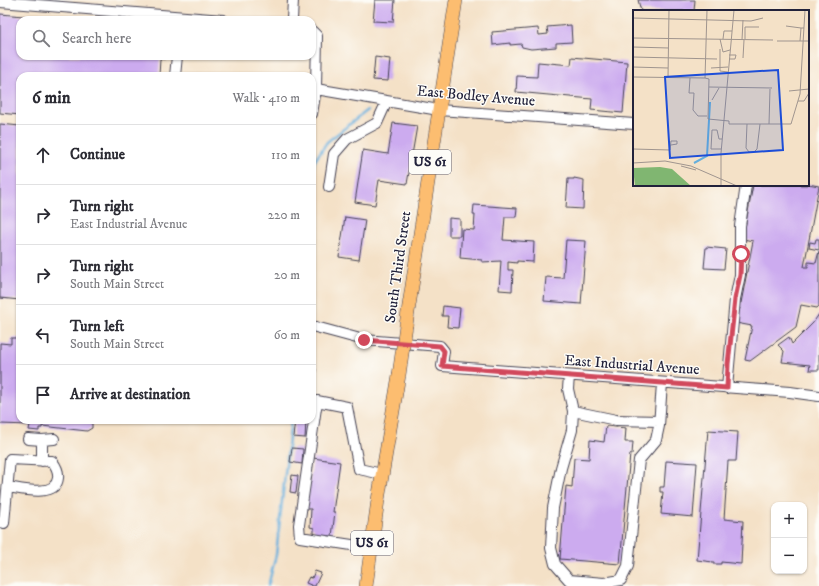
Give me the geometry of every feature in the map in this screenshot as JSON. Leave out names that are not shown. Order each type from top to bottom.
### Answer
[{"type":"main road","name":"South Third Street","points":[[366,586],[456,0]]},
{"type":"street","points":[[292,16],[293,0]]},
{"type":"street","points":[[0,2],[21,2],[160,16]]},
{"type":"street","points":[[316,35],[316,89]]},
{"type":"street","points":[[174,72],[176,60]]},
{"type":"street","name":"East Bodley Avenue","points":[[316,89],[439,110],[633,124]]},
{"type":"street","points":[[329,187],[334,154],[347,139],[377,123],[387,101]]},
{"type":"street","points":[[727,388],[735,299],[740,275],[740,226],[746,186]]},
{"type":"street","name":"East Industrial Avenue","points":[[316,327],[364,340],[440,346],[444,351],[442,366],[790,392],[819,396]]},
{"type":"street","points":[[569,376],[568,390],[573,411],[572,430],[561,468],[553,508],[551,548],[555,564],[569,580],[604,583],[621,580],[628,566],[639,460],[656,440],[660,421],[662,383]]},
{"type":"street","points":[[316,401],[347,407],[359,469],[382,474]]},
{"type":"street","points":[[573,411],[616,420],[660,421]]},
{"type":"street","points":[[313,424],[299,525],[300,536],[371,548]]},
{"type":"street","points":[[28,439],[54,439]]},
{"type":"street","points":[[42,440],[42,461]]},
{"type":"street","points":[[2,523],[8,487],[10,460],[52,461],[56,466],[58,483],[54,488],[45,491],[8,487]]},
{"type":"building","points":[[375,0],[395,0],[393,22],[373,21]]},
{"type":"building","points":[[638,0],[695,0],[694,10],[641,10]]},
{"type":"building","points":[[0,14],[24,16],[16,16],[16,60],[160,60],[159,72],[16,72],[16,115],[0,113]]},
{"type":"building","points":[[571,25],[572,42],[556,43],[556,47],[531,49],[522,47],[521,44],[510,45],[510,43],[493,45],[492,32],[538,28],[539,35],[548,34],[547,27]]},
{"type":"building","points":[[375,57],[390,59],[388,81],[373,80]]},
{"type":"building","points":[[572,57],[627,62],[623,113],[591,110],[592,99],[516,92],[517,76],[537,77],[538,62],[571,65]]},
{"type":"building","points":[[393,123],[417,126],[407,184],[379,180],[375,205],[355,202],[363,150],[388,154]]},
{"type":"building","points":[[0,124],[16,126],[16,300],[0,298]]},
{"type":"building","points":[[574,178],[584,180],[583,209],[566,208],[568,179]]},
{"type":"building","points":[[809,184],[819,186],[804,267],[808,267],[808,262],[816,263],[819,251],[819,306],[817,308],[801,305],[796,327],[750,361],[745,360],[752,326],[736,323],[740,308],[737,307],[738,302],[741,303],[753,241],[743,239],[753,186],[809,186]]},
{"type":"building","points":[[474,205],[517,208],[516,217],[505,217],[503,240],[534,242],[533,262],[508,262],[508,270],[513,270],[512,291],[499,290],[501,261],[482,262],[482,260],[460,258],[462,229],[474,230]]},
{"type":"building","points":[[345,217],[365,220],[359,260],[339,257]]},
{"type":"building","points":[[449,218],[460,219],[460,236],[449,236]]},
{"type":"building","points":[[816,239],[819,239],[819,250],[809,248],[810,242],[815,243]]},
{"type":"building","points":[[566,240],[586,241],[581,304],[544,301],[546,277],[563,278]]},
{"type":"building","points":[[706,247],[726,249],[724,269],[704,268]]},
{"type":"building","points":[[443,306],[460,308],[458,328],[447,327],[448,316],[442,316]]},
{"type":"building","points":[[819,314],[819,370],[809,370],[810,365],[782,362],[784,351],[778,345],[789,337],[792,344],[813,323]]},
{"type":"building","points":[[11,338],[16,338],[16,424],[92,424],[92,428],[87,431],[42,426],[42,428],[39,428],[39,431],[29,430],[30,425],[0,424],[0,343],[11,344]]},
{"type":"building","points":[[295,424],[306,424],[305,438],[293,437]]},
{"type":"building","points":[[606,426],[626,428],[625,442],[633,442],[632,454],[630,454],[620,564],[560,559],[566,486],[572,487],[574,458],[589,459],[590,440],[604,442]]},
{"type":"building","points":[[708,430],[738,432],[736,461],[728,461],[724,519],[743,521],[741,564],[721,562],[721,564],[713,564],[713,562],[697,560]]},
{"type":"building","points":[[292,448],[303,449],[302,464],[290,462]]},
{"type":"building","points":[[313,458],[340,462],[333,512],[335,512],[332,536],[314,535],[314,528],[310,527],[311,509],[306,509]]},
{"type":"building","points":[[666,461],[697,463],[693,517],[661,514],[663,492],[660,492],[660,487],[664,487]]},
{"type":"building","points":[[292,475],[298,476],[296,493],[290,492]]},
{"type":"building","points":[[315,571],[321,573],[315,586],[313,586],[306,583],[309,577],[312,578]]},
{"type":"waterway","points":[[316,159],[327,142],[368,110]]},
{"type":"waterway","points":[[268,586],[276,555],[291,424]]},
{"type":"route","points":[[364,340],[440,346],[444,351],[442,366],[727,388],[728,364],[735,299],[740,275],[741,254]]}]
